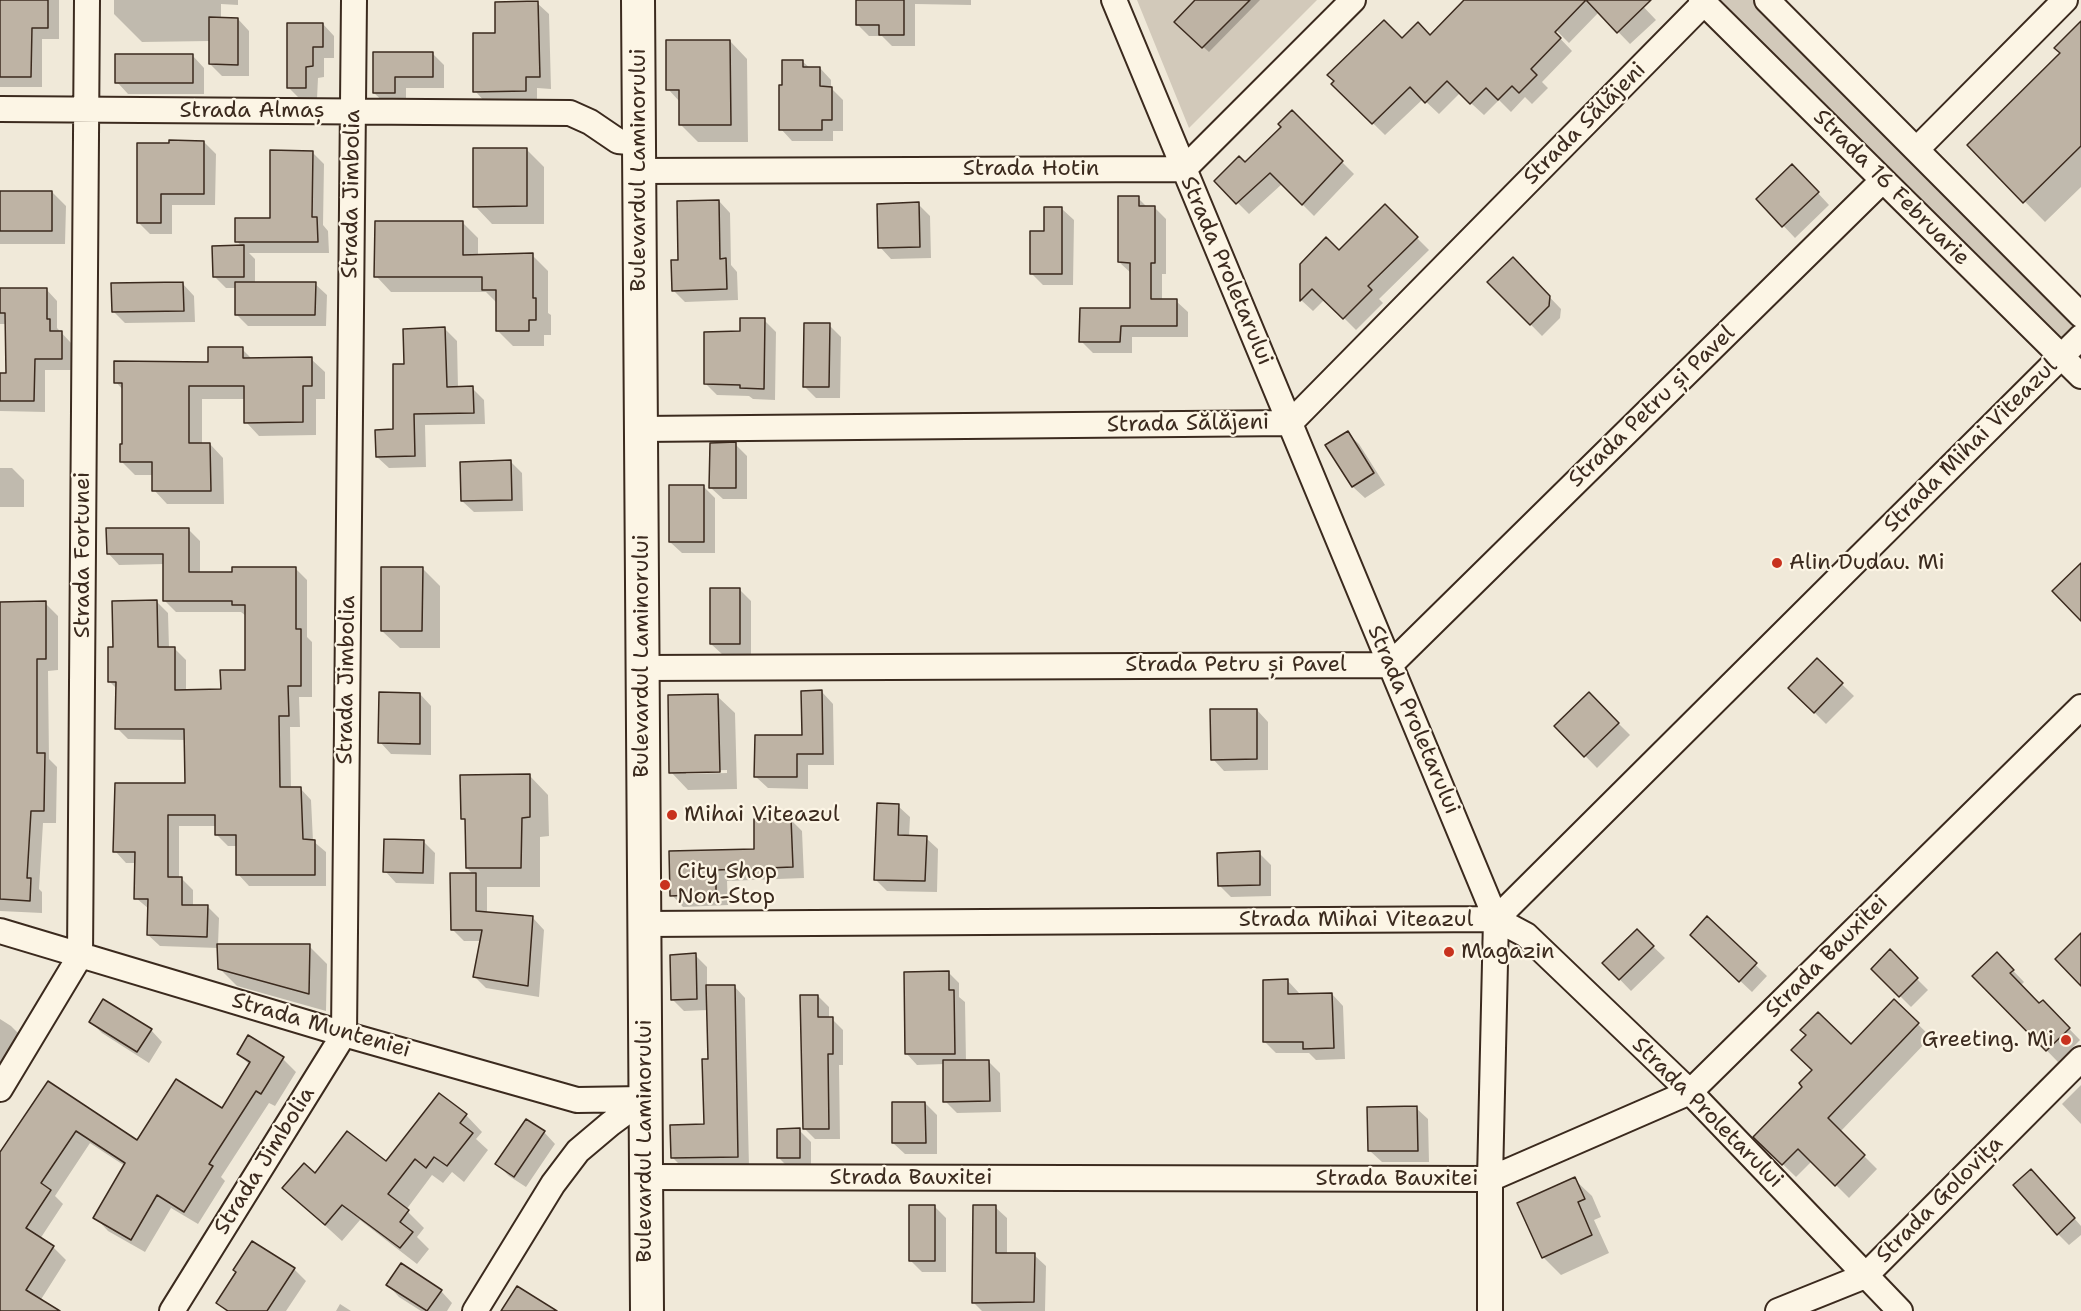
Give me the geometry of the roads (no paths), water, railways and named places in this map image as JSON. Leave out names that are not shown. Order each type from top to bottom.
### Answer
[{"type":"street","name":"Strada Fortunei","points":[[80,956],[87,0]]},
{"type":"street","name":"Strada Jimbolia","points":[[172,1311],[344,1034],[354,0]]},
{"type":"street","name":"Bulevardul Laminorului","points":[[638,0],[647,1311]]},
{"type":"street","name":"Strada Proletarului","points":[[1114,0],[1496,919],[1526,935],[1690,1092],[1900,1311]]},
{"type":"street","points":[[1184,169],[1353,0]]},
{"type":"street","name":"Strada 16 Februarie","points":[[1767,0],[2081,315]]},
{"type":"street","points":[[1917,149],[2065,0]]},
{"type":"street","name":"Strada 16 Februarie","points":[[1703,2],[2081,376]]},
{"type":"street","name":"Strada Sălăjeni","points":[[641,429],[1290,423],[1703,2]]},
{"type":"street","name":"Strada Almaș","points":[[0,109],[570,113],[590,122],[639,157]]},
{"type":"street","name":"Strada Hotin","points":[[639,157],[1184,169]]},
{"type":"street","name":"Strada Petru și Pavel","points":[[642,668],[1390,665],[1883,180]]},
{"type":"street","name":"Strada Mihai Viteazul","points":[[644,924],[1496,919],[2081,337]]},
{"type":"street","name":"Strada Bauxitei","points":[[645,1177],[1490,1179],[1690,1092],[2081,706]]},
{"type":"street","points":[[1490,1311],[1490,1179],[1496,919]]},
{"type":"street","name":"Strada Munteniei","points":[[0,932],[344,1034],[578,1100],[644,1099]]},
{"type":"street","points":[[0,1089],[80,956]]},
{"type":"street","name":"Strada Golovița","points":[[1779,1311],[1864,1276],[2081,1059]]},
{"type":"street","points":[[474,1311],[553,1184],[578,1151],[644,1099]]},
{"type":"place","name":"Alin Dudau. Mi","points":[[1777,563]]},
{"type":"place","name":"Mihai Viteazul","points":[[672,815]]},
{"type":"place","name":"City Shop Non-Stop","points":[[665,885]]},
{"type":"place","name":"Magazin","points":[[1449,952]]},
{"type":"place","name":"Greeting. Mi","points":[[2066,1040]]}]
